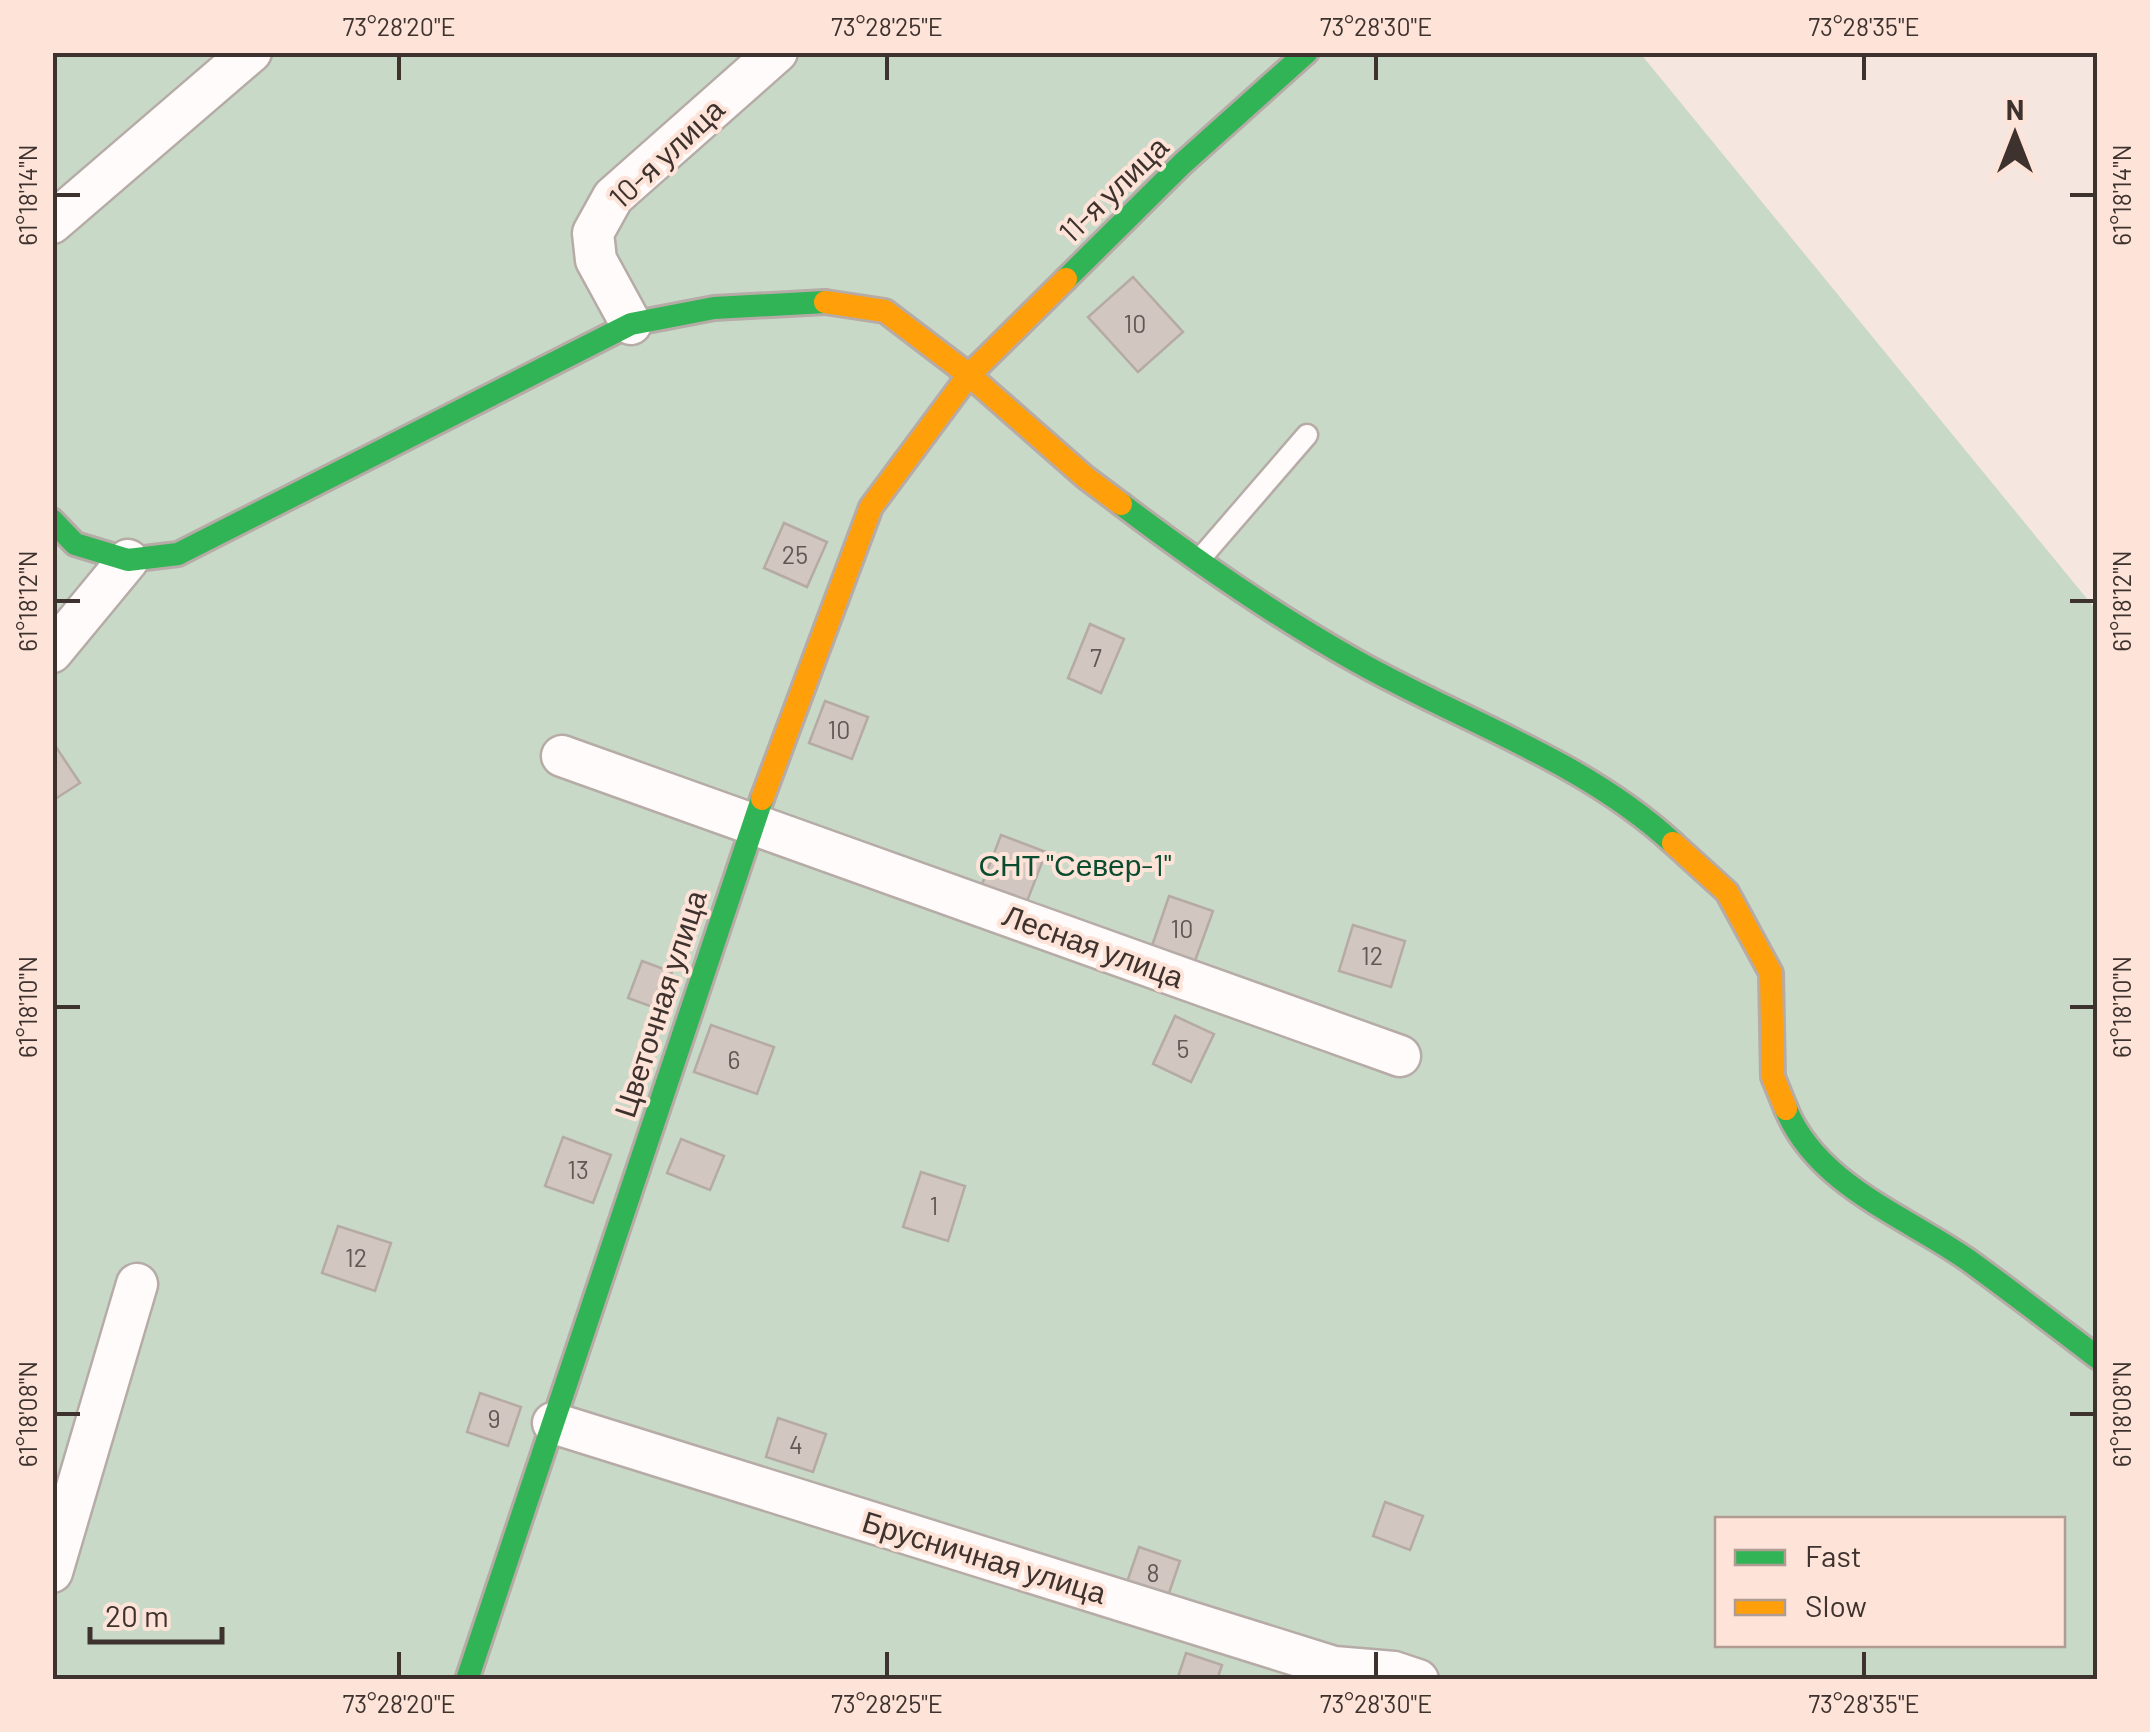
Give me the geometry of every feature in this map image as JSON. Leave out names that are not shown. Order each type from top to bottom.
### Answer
[{"type":"street","points":[[52,223],[250,52]]},
{"type":"street","name":"10-я улица","points":[[632,324],[596,260],[593,233],[613,197],[777,52]]},
{"type":"street","name":"11-я улица","points":[[969,376],[1182,164],[1307,52]]},
{"type":"street","points":[[52,520],[75,544],[128,560],[178,554],[632,324],[714,308],[814,300],[885,311],[969,376],[1086,477],[1197,561],[1356,661],[1576,773],[1648,820],[1727,892],[1770,973],[1774,1078],[1792,1124],[1826,1170],[1966,1259],[2098,1358]]},
{"type":"street","name":"Цветочная улица","points":[[467,1680],[752,826],[871,507],[969,376]]},
{"type":"street","points":[[52,652],[128,560]]},
{"type":"street","name":"Лесная улица","points":[[562,756],[1400,1056]]},
{"type":"street","points":[[52,1572],[136,1284]]},
{"type":"street","name":"Брусничная улица","points":[[553,1424],[1334,1667],[1401,1677]]},
{"type":"lane","points":[[1197,561],[1308,436]]},
{"type":"green space","name":"СНТ \"Север-1\"","points":[[52,53],[1640,53],[2097,611],[2097,1679],[53,1679]]},
{"type":"building","points":[[1133,277],[1183,332],[1138,372],[1088,317]]},
{"type":"building","points":[[784,523],[827,542],[807,587],[764,568]]},
{"type":"building","points":[[1090,624],[1124,639],[1101,693],[1068,678]]},
{"type":"building","points":[[825,701],[868,717],[852,759],[809,743]]},
{"type":"building","points":[[52,741],[80,783],[52,801]]},
{"type":"building","points":[[1001,835],[1046,852],[1026,904],[981,887]]},
{"type":"building","points":[[1169,896],[1213,911],[1195,961],[1152,946]]},
{"type":"building","points":[[1353,925],[1405,941],[1391,987],[1339,971]]},
{"type":"building","points":[[642,961],[672,972],[658,1009],[628,998]]},
{"type":"building","points":[[1175,1016],[1214,1034],[1191,1082],[1153,1064]]},
{"type":"building","points":[[711,1025],[774,1047],[757,1094],[694,1072]]},
{"type":"building","points":[[563,1137],[611,1155],[593,1203],[545,1186]]},
{"type":"building","points":[[681,1139],[724,1156],[710,1190],[667,1173]]},
{"type":"building","points":[[921,1172],[965,1186],[948,1241],[903,1227]]},
{"type":"building","points":[[338,1226],[391,1243],[375,1291],[322,1273]]},
{"type":"building","points":[[480,1393],[521,1407],[508,1446],[467,1432]]},
{"type":"building","points":[[778,1418],[826,1434],[813,1472],[766,1457]]},
{"type":"building","points":[[1385,1502],[1423,1516],[1410,1550],[1373,1536]]},
{"type":"building","points":[[1139,1547],[1180,1561],[1167,1599],[1126,1585]]},
{"type":"building","points":[[1186,1653],[1222,1665],[1217,1680],[1177,1680]]},
{"type":"traffic: fast","points":[[1066,279],[1182,164],[1307,52]]},
{"type":"traffic: fast","points":[[52,520],[75,544],[128,560],[178,554],[631,324],[714,308],[825,302]]},
{"type":"traffic: fast","points":[[1121,504],[1295,625],[1396,683],[1561,765],[1638,814],[1673,843]]},
{"type":"traffic: fast","points":[[467,1680],[762,799]]},
{"type":"traffic: fast","points":[[1786,1109],[1800,1136],[1841,1179],[1968,1260],[2098,1358]]},
{"type":"traffic: slow","points":[[762,799],[871,507],[969,375],[1066,279]]},
{"type":"traffic: slow","points":[[825,302],[885,311],[969,375],[1121,504]]},
{"type":"traffic: slow","points":[[1673,843],[1727,892],[1771,973],[1773,1077],[1786,1109]]}]
